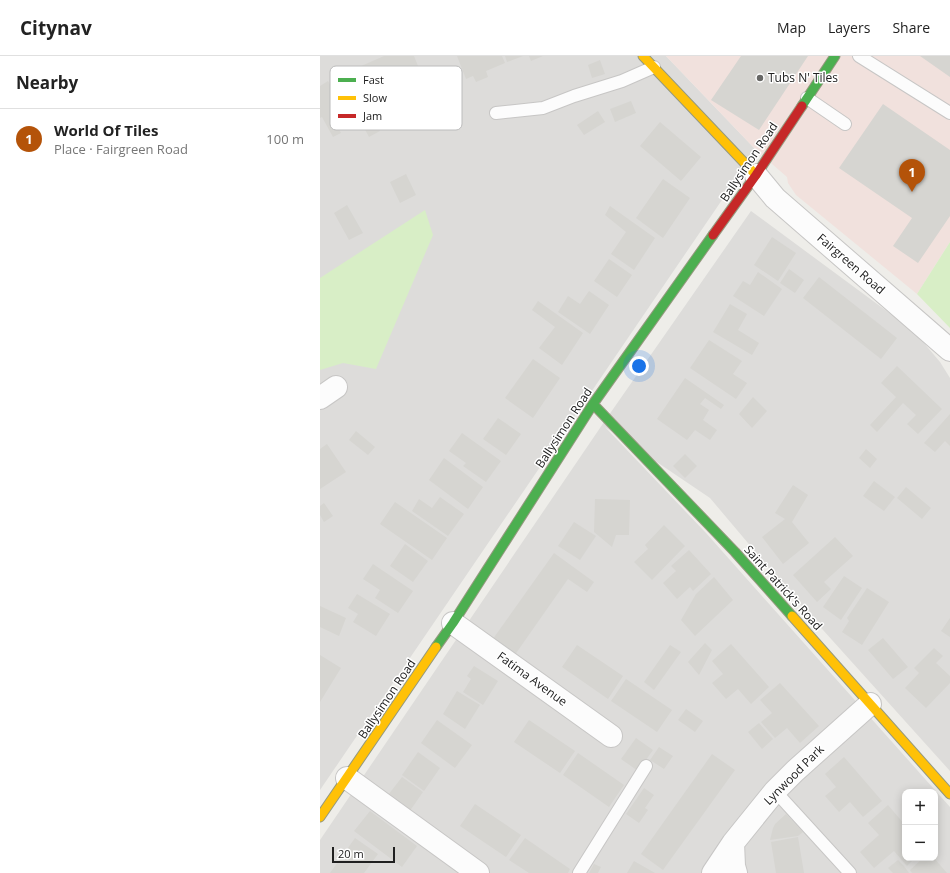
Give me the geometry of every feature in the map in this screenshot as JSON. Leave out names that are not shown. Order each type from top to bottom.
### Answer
[{"type":"main road","points":[[644,56],[756,175]]},
{"type":"main road","name":"Ballysimon Road","points":[[320,817],[453,623],[593,404],[756,175],[835,56]]},
{"type":"main road","name":"Saint Patrick's Road","points":[[593,404],[735,552],[950,794]]},
{"type":"street","name":"Fairgreen Road","points":[[756,175],[775,198],[950,350]]},
{"type":"street","name":"Fatima Avenue","points":[[453,623],[611,736]]},
{"type":"street","name":"Lynwood Park","points":[[712,873],[733,843],[775,791],[795,771],[870,704]]},
{"type":"street","points":[[347,778],[478,873]]},
{"type":"street","points":[[733,843],[734,866],[736,873]]},
{"type":"lane","points":[[859,56],[950,113]]},
{"type":"lane","points":[[496,113],[543,108],[574,96],[622,81],[654,67]]},
{"type":"lane","points":[[807,98],[845,124]]},
{"type":"lane","points":[[579,873],[646,766]]},
{"type":"lane","points":[[775,791],[850,873]]},
{"type":"shaded area","points":[[320,56],[666,56],[756,150],[320,790]]},
{"type":"shaded area","points":[[666,56],[950,56],[950,242],[917,294],[796,195],[788,183],[787,177],[756,150]]},
{"type":"shaded area","points":[[751,211],[907,326],[918,336],[940,362],[950,378],[950,771],[796,600],[710,498],[605,427],[706,533],[934,789],[902,789],[902,861],[938,861],[938,794],[950,807],[950,873],[320,873],[320,840],[602,425]]},
{"type":"green space","points":[[425,210],[433,235],[376,369],[343,363],[320,370],[320,278]]},
{"type":"green space","points":[[950,242],[950,328],[917,294]]},
{"type":"building","points":[[384,56],[414,56],[418,66],[361,66]]},
{"type":"building","points":[[457,56],[502,56],[505,63],[486,71],[488,77],[476,82],[473,76],[466,79]]},
{"type":"building","points":[[505,56],[523,56],[507,62]]},
{"type":"building","points":[[529,56],[543,56],[531,61]]},
{"type":"building","name":"Tubs N' Tiles","points":[[741,56],[808,56],[759,130],[711,100]]},
{"type":"building","points":[[920,56],[950,56],[950,77]]},
{"type":"building","points":[[600,60],[605,74],[592,78],[588,65]]},
{"type":"building","points":[[328,81],[330,84],[330,130],[339,130],[341,133],[333,137],[322,117],[320,118],[320,86]]},
{"type":"building","points":[[631,101],[636,113],[615,122],[610,109]]},
{"type":"building","points":[[883,104],[950,150],[950,216],[918,263],[893,246],[912,218],[839,168]]},
{"type":"building","points":[[598,111],[605,122],[584,135],[577,125]]},
{"type":"building","points":[[660,122],[701,157],[681,181],[640,146]]},
{"type":"building","points":[[365,130],[379,130],[380,131],[369,137]]},
{"type":"building","points":[[406,174],[416,195],[400,203],[390,182]]},
{"type":"building","points":[[663,179],[690,198],[663,238],[636,218]]},
{"type":"building","points":[[347,205],[363,233],[349,240],[334,213]]},
{"type":"building","points":[[610,206],[655,238],[634,270],[611,254],[626,232],[605,215]]},
{"type":"building","points":[[772,237],[796,253],[778,281],[754,265]]},
{"type":"building","points":[[609,259],[632,275],[617,297],[594,281]]},
{"type":"building","points":[[789,269],[804,280],[795,293],[780,283]]},
{"type":"building","points":[[758,272],[782,289],[764,316],[733,296],[743,281],[750,285]]},
{"type":"building","points":[[819,277],[897,338],[881,359],[803,298]]},
{"type":"building","points":[[589,291],[609,305],[590,334],[558,312],[568,296],[580,304]]},
{"type":"building","points":[[538,301],[583,333],[562,365],[539,348],[555,327],[532,310]]},
{"type":"building","points":[[730,304],[747,314],[738,330],[759,343],[752,355],[713,332]]},
{"type":"building","points":[[709,340],[742,361],[733,374],[747,383],[736,399],[690,368]]},
{"type":"building","points":[[533,359],[560,378],[533,418],[505,398]]},
{"type":"building","points":[[897,366],[942,409],[918,434],[907,424],[916,415],[903,403],[877,432],[870,425],[896,397],[881,383]]},
{"type":"building","points":[[685,378],[724,405],[721,409],[705,398],[700,404],[709,410],[703,420],[717,430],[710,440],[695,430],[687,440],[657,419]]},
{"type":"building","points":[[753,397],[767,411],[752,428],[739,414]]},
{"type":"building","points":[[950,414],[950,446],[945,441],[935,452],[924,443]]},
{"type":"building","points":[[498,418],[521,434],[506,455],[483,439]]},
{"type":"building","points":[[356,431],[375,447],[368,455],[349,440]]},
{"type":"building","points":[[462,433],[501,461],[486,482],[463,466],[466,463],[449,451]]},
{"type":"building","points":[[327,444],[346,472],[320,489],[320,449]]},
{"type":"building","points":[[866,449],[877,459],[870,468],[859,458]]},
{"type":"building","points":[[685,454],[697,466],[685,478],[673,466]]},
{"type":"building","points":[[444,458],[483,487],[468,509],[429,480]]},
{"type":"building","points":[[874,481],[895,497],[884,511],[863,496]]},
{"type":"building","points":[[793,485],[808,495],[792,522],[809,543],[783,564],[762,537],[785,519],[775,513]]},
{"type":"building","points":[[906,487],[931,508],[922,519],[897,498]]},
{"type":"building","points":[[440,497],[464,514],[448,536],[412,511],[419,499],[432,508]]},
{"type":"building","points":[[595,499],[630,500],[629,535],[616,535],[612,547],[594,532]]},
{"type":"building","points":[[395,502],[447,538],[432,560],[380,524]]},
{"type":"building","points":[[324,503],[333,516],[324,522],[320,515],[320,506]]},
{"type":"building","points":[[574,522],[596,536],[580,560],[558,546]]},
{"type":"building","points":[[664,525],[685,546],[652,580],[634,562],[648,549],[645,545]]},
{"type":"building","points":[[835,537],[853,556],[824,582],[831,589],[817,602],[793,575]]},
{"type":"building","points":[[405,544],[428,561],[413,582],[390,566]]},
{"type":"building","points":[[689,550],[711,574],[693,591],[690,587],[677,599],[663,583],[676,571],[671,566]]},
{"type":"building","points":[[554,553],[594,582],[587,592],[568,579],[512,659],[490,643]]},
{"type":"building","points":[[373,564],[413,591],[398,613],[375,598],[380,590],[363,579]]},
{"type":"building","points":[[844,576],[862,588],[841,620],[823,607]]},
{"type":"building","points":[[714,577],[733,600],[695,636],[681,620],[696,594]]},
{"type":"building","points":[[867,588],[889,602],[862,645],[842,632],[849,621],[847,618]]},
{"type":"building","points":[[357,594],[390,614],[376,636],[353,622],[358,614],[348,608]]},
{"type":"building","points":[[320,606],[346,618],[339,636],[320,627]]},
{"type":"building","points":[[950,618],[950,637],[941,631]]},
{"type":"building","points":[[883,638],[908,667],[893,679],[868,650]]},
{"type":"building","points":[[705,643],[712,650],[699,675],[688,662]]},
{"type":"building","points":[[731,644],[769,687],[751,704],[738,689],[726,699],[712,683],[723,674],[712,661]]},
{"type":"building","points":[[577,645],[623,676],[608,699],[562,667]]},
{"type":"building","points":[[670,645],[681,652],[654,690],[644,682]]},
{"type":"building","points":[[934,648],[943,656],[936,663],[950,676],[950,683],[926,708],[905,688],[919,673],[914,668]]},
{"type":"building","points":[[320,655],[341,668],[320,702]]},
{"type":"building","points":[[474,666],[498,681],[483,705],[463,692],[471,679],[467,676]]},
{"type":"building","points":[[626,679],[672,710],[657,732],[611,701]]},
{"type":"building","points":[[780,683],[819,726],[800,743],[787,728],[775,738],[761,722],[772,713],[760,700]]},
{"type":"building","points":[[457,691],[480,705],[465,729],[443,714]]},
{"type":"building","points":[[686,709],[703,721],[695,732],[678,720]]},
{"type":"building","points":[[437,720],[472,745],[455,768],[421,743]]},
{"type":"building","points":[[529,720],[575,751],[560,773],[514,742]]},
{"type":"building","points":[[759,723],[773,739],[762,749],[748,732]]},
{"type":"building","points":[[636,738],[653,750],[638,771],[621,759]]},
{"type":"building","points":[[659,747],[673,756],[664,769],[650,760]]},
{"type":"building","points":[[418,752],[440,768],[424,791],[402,775]]},
{"type":"building","points":[[578,753],[624,785],[609,807],[563,775]]},
{"type":"building","points":[[712,754],[735,770],[663,870],[641,854]]},
{"type":"building","points":[[844,757],[882,801],[863,817],[850,802],[839,812],[825,796],[836,787],[825,774]]},
{"type":"building","points":[[402,777],[423,792],[407,815],[385,799]]},
{"type":"building","points":[[644,788],[654,795],[645,808],[648,810],[639,823],[626,814]]},
{"type":"building","points":[[475,804],[521,835],[506,857],[460,826]]},
{"type":"building","points":[[888,805],[902,821],[902,860],[894,851],[874,868],[860,852],[879,835],[868,823]]},
{"type":"building","points":[[370,811],[417,846],[402,867],[354,831]]},
{"type":"building","points":[[786,814],[803,832],[798,836],[770,840],[775,824]]},
{"type":"building","points":[[798,837],[804,873],[776,873],[771,842]]},
{"type":"building","points":[[355,838],[378,854],[364,873],[330,873]]},
{"type":"building","points":[[525,838],[570,869],[568,873],[529,873],[509,860]]},
{"type":"building","points":[[898,860],[909,873],[893,873],[888,868]]},
{"type":"building","points":[[634,861],[655,873],[627,873]]},
{"type":"building","points":[[903,861],[912,861],[907,866]]},
{"type":"building","points":[[920,861],[937,861],[947,873],[912,873],[910,870]]},
{"type":"building","points":[[594,864],[601,867],[598,873],[589,873]]},
{"type":"traffic: fast","points":[[802,106],[835,56]]},
{"type":"traffic: fast","points":[[436,647],[453,623],[593,404],[713,235]]},
{"type":"traffic: fast","points":[[593,404],[735,552],[792,616]]},
{"type":"traffic: slow","points":[[643,56],[756,175]]},
{"type":"traffic: slow","points":[[792,616],[950,794]]},
{"type":"traffic: slow","points":[[320,817],[436,647]]},
{"type":"traffic: jam","points":[[713,235],[756,175],[802,106]]},
{"type":"place","name":"Tubs N' Tiles","points":[[760,78]]},
{"type":"place","name":"World Of Tiles","points":[[912,192]]}]
